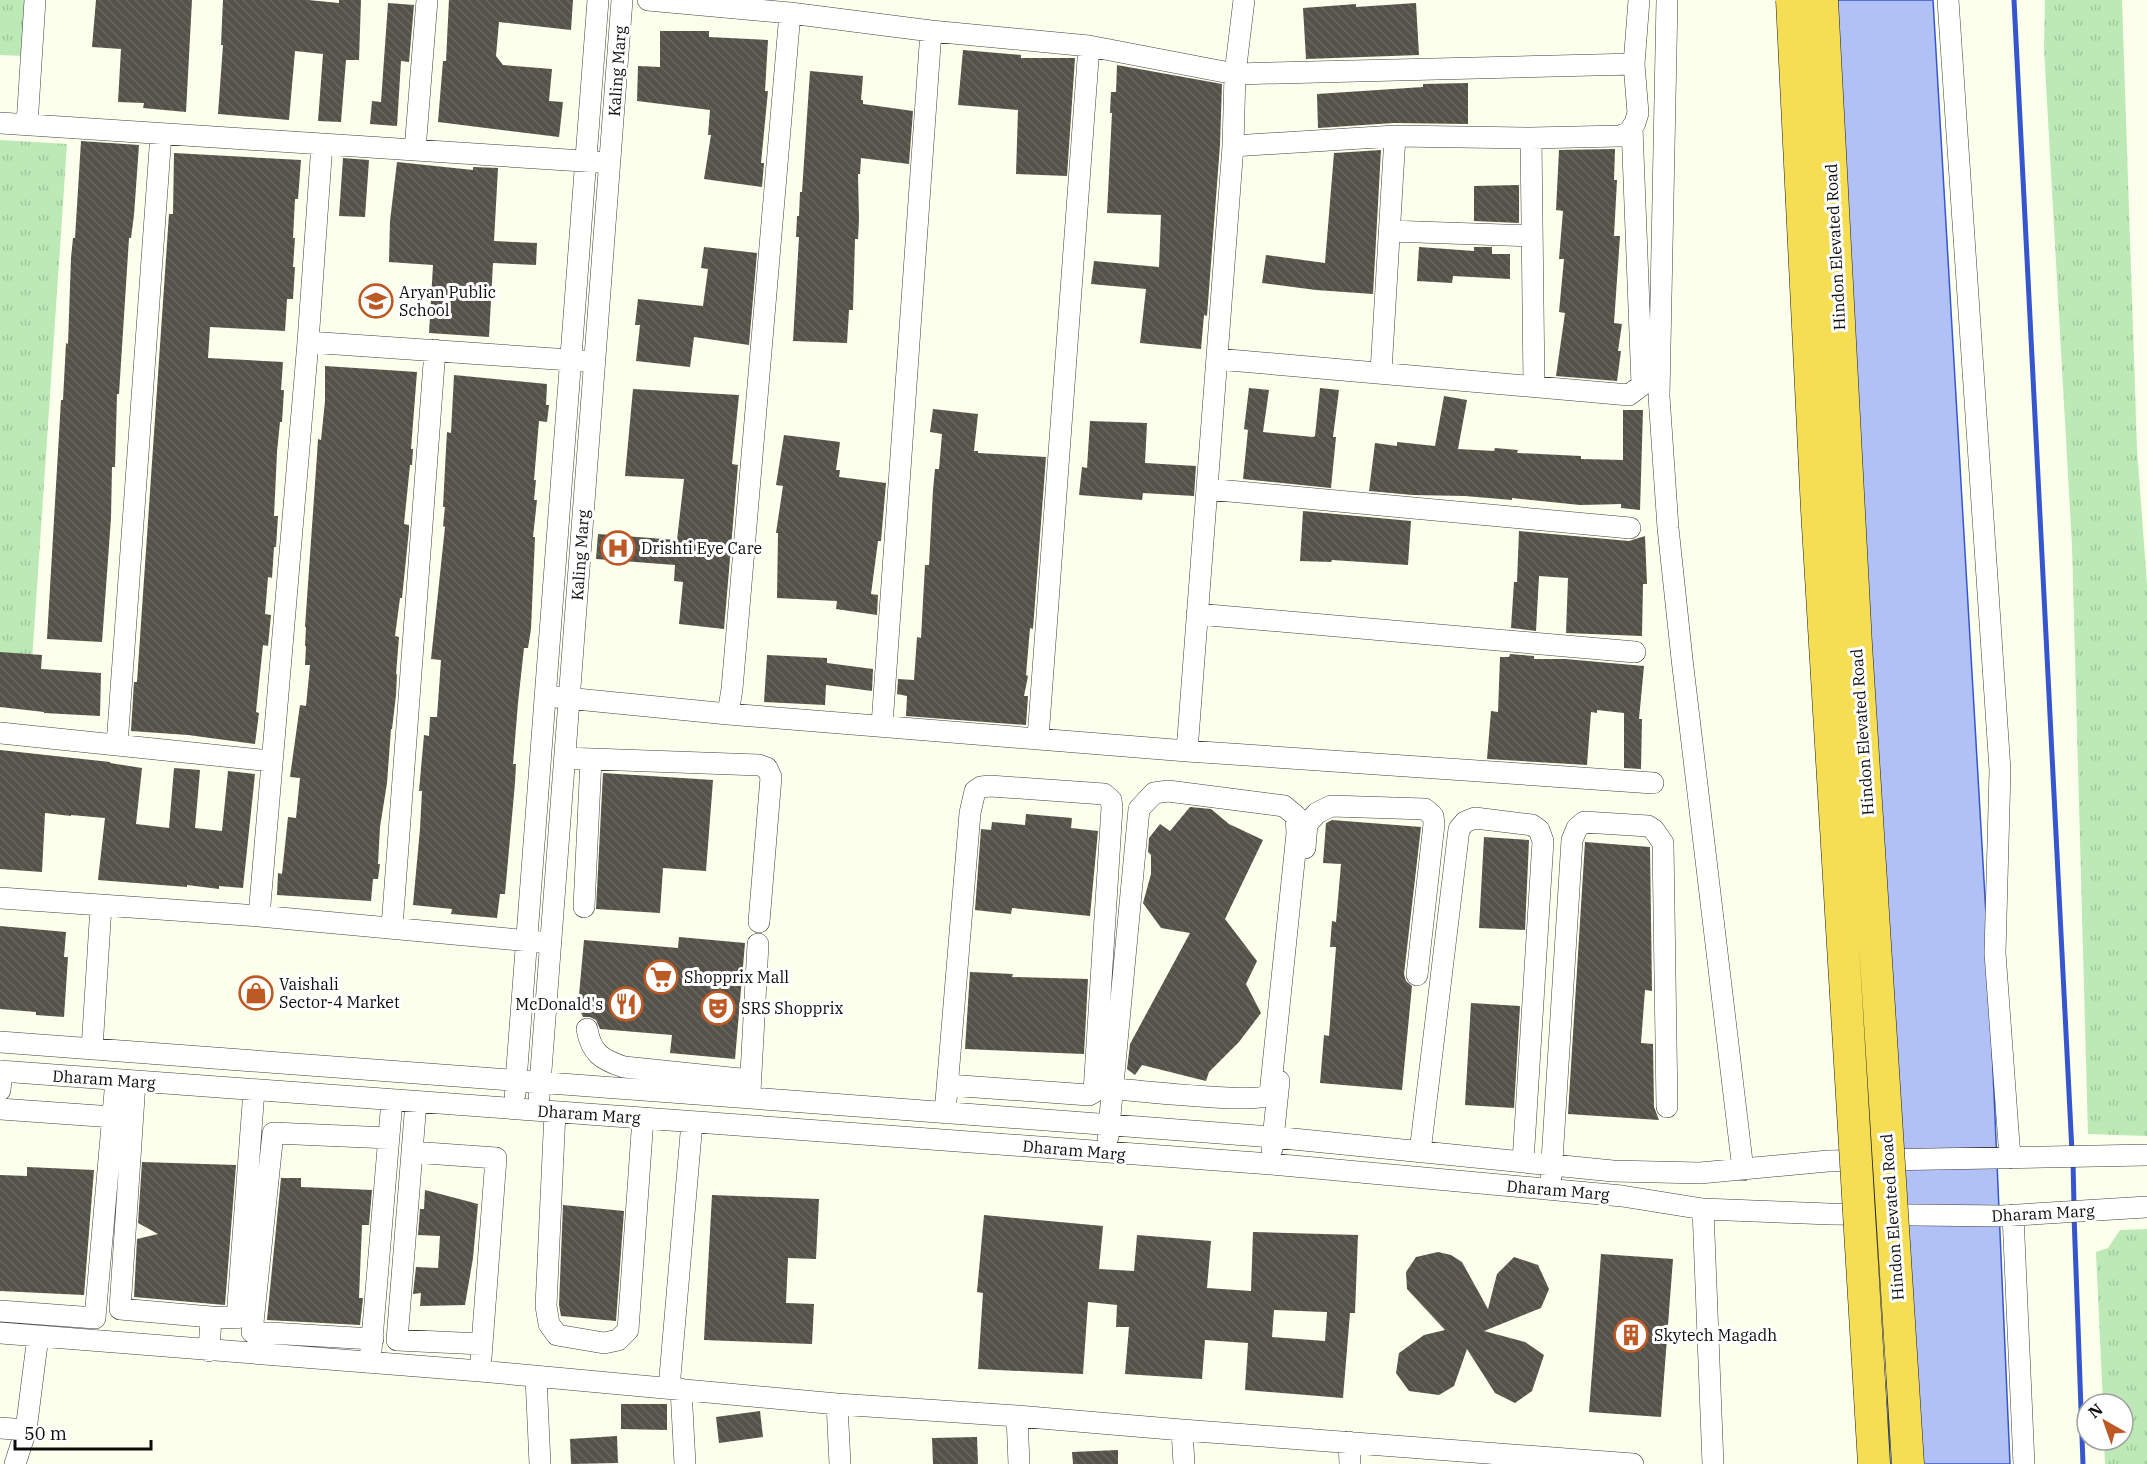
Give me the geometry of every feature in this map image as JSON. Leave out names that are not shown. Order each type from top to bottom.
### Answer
[{"type":"highway","name":"Hindon Elevated Road","points":[[1792,0],[1817,510],[1874,1464]]},
{"type":"highway","name":"Hindon Elevated Road","points":[[1822,0],[1856,645],[1908,1464]]},
{"type":"street","points":[[27,125],[35,0]]},
{"type":"street","points":[[416,150],[427,0]]},
{"type":"street","name":"Kaling Marg","points":[[514,1109],[598,0]]},
{"type":"street","name":"Kaling Marg","points":[[622,0],[540,1083],[546,1111],[546,1306],[549,1324],[557,1335],[604,1343],[618,1340],[628,1330],[643,1118]]},
{"type":"street","points":[[648,0],[790,13],[931,31],[1089,46],[1235,74],[1634,64]]},
{"type":"street","points":[[1187,750],[1233,146],[1235,74],[1244,0]]},
{"type":"street","points":[[1233,146],[1395,136],[1531,138],[1620,136],[1629,132],[1638,113],[1634,64],[1640,0]]},
{"type":"street","points":[[1667,0],[1659,396],[1668,528],[1681,648],[1743,1170]]},
{"type":"street","points":[[1948,0],[2000,770],[1995,953],[2008,1158]]},
{"type":"street","points":[[728,714],[790,13]]},
{"type":"street","points":[[882,725],[931,31]]},
{"type":"street","points":[[1038,738],[1089,46]]},
{"type":"street","points":[[0,123],[610,163]]},
{"type":"street","points":[[1217,359],[1629,395],[1642,385],[1632,127]]},
{"type":"street","points":[[117,745],[161,134]]},
{"type":"street","points":[[1381,372],[1395,136]]},
{"type":"street","points":[[1531,138],[1534,385]]},
{"type":"street","points":[[259,916],[308,342],[322,144]]},
{"type":"street","points":[[1389,231],[1532,236]]},
{"type":"street","points":[[308,342],[595,362]]},
{"type":"street","points":[[392,927],[435,350]]},
{"type":"street","points":[[1207,489],[1630,528]]},
{"type":"street","points":[[1197,614],[1635,652]]},
{"type":"street","points":[[545,696],[728,714],[1653,783]]},
{"type":"street","points":[[0,733],[271,761]]},
{"type":"street","points":[[565,758],[759,765],[767,768],[771,777],[759,922]]},
{"type":"street","points":[[584,907],[591,759]]},
{"type":"street","points":[[945,1113],[970,813],[975,791],[981,787],[990,786],[1104,794],[1110,800],[1112,807],[1094,1092],[1089,1095],[948,1086]]},
{"type":"street","points":[[1107,1153],[1139,810],[1154,793],[1168,791],[1284,806],[1296,816],[1297,832],[1270,1094],[1265,1098],[1238,1098],[1113,1089]]},
{"type":"street","points":[[1271,1164],[1308,824],[1317,813],[1331,806],[1425,809],[1433,816],[1417,975]]},
{"type":"street","points":[[1420,1152],[1459,829],[1464,822],[1475,818],[1532,825],[1539,830],[1543,842],[1523,1162]]},
{"type":"street","points":[[1550,1190],[1572,840],[1577,828],[1584,822],[1648,826],[1654,830],[1663,843],[1666,1107]]},
{"type":"street","points":[[0,898],[259,916],[550,943]]},
{"type":"street","points":[[92,1049],[101,906]]},
{"type":"street","points":[[587,1029],[593,1049],[608,1062],[624,1067],[750,1089],[758,944]]},
{"type":"street","name":"Dharam Marg","points":[[0,1042],[516,1082],[750,1089],[945,1113],[1274,1137],[1613,1171],[1700,1173],[1828,1161],[2147,1155]]},
{"type":"street","name":"Dharam Marg","points":[[1,1077],[125,1081],[1271,1164],[1622,1196],[1703,1209],[1830,1214],[2007,1216],[2147,1207]]},
{"type":"street","points":[[0,1311],[95,1317],[113,1117],[125,1081]]},
{"type":"street","points":[[125,1081],[120,1309],[211,1317],[237,1318],[254,1090]]},
{"type":"street","points":[[370,1364],[392,1101]]},
{"type":"street","points":[[416,1102],[397,1340],[481,1344]]},
{"type":"street","points":[[0,1109],[113,1117]]},
{"type":"street","points":[[985,1116],[986,1142]]},
{"type":"street","points":[[685,1464],[675,1388],[692,1122]]},
{"type":"street","points":[[373,1339],[252,1332],[273,1133],[389,1138]]},
{"type":"street","points":[[412,1152],[496,1158],[480,1371]]},
{"type":"street","points":[[1703,1209],[1713,1464]]},
{"type":"street","points":[[2007,1216],[2024,1464]]},
{"type":"street","points":[[209,1351],[211,1317]]},
{"type":"street","points":[[0,1333],[480,1371],[837,1404],[1349,1442],[1507,1459],[1633,1464]]},
{"type":"street","points":[[15,1464],[26,1430],[38,1336]]},
{"type":"street","points":[[536,1377],[540,1464]]},
{"type":"street","points":[[837,1404],[840,1464]]},
{"type":"street","points":[[1017,1416],[1019,1464]]},
{"type":"street","points":[[0,1428],[26,1430]]},
{"type":"street","points":[[1182,1430],[1184,1464]]},
{"type":"street","points":[[1349,1442],[1350,1464]]},
{"type":"green space","points":[[0,0],[28,0],[25,56],[0,55]]},
{"type":"green space","points":[[2045,0],[2122,0],[2137,449],[2147,585],[2147,1136],[2088,1134],[2072,546],[2044,48]]},
{"type":"green space","points":[[0,140],[67,144],[32,661],[0,657]]},
{"type":"green space","points":[[2147,1229],[2147,1464],[2105,1464],[2104,1452],[2135,1452],[2135,1392],[2102,1392],[2096,1252],[2108,1248],[2120,1230]]},
{"type":"water","points":[[1811,0],[1933,0],[1987,932],[2010,1464],[1890,1464],[1874,1010]]},
{"type":"building","points":[[96,0],[192,0],[186,112],[143,108],[144,103],[118,102],[121,49],[92,47]]},
{"type":"building","points":[[223,0],[308,0],[339,3],[339,0],[361,0],[359,60],[346,60],[341,122],[318,121],[323,54],[295,51],[289,120],[218,114],[223,45],[221,45]]},
{"type":"building","points":[[449,0],[573,0],[571,30],[499,22],[496,56],[503,65],[552,69],[549,101],[563,102],[559,137],[438,122],[443,61],[446,61]]},
{"type":"building","points":[[388,3],[414,5],[409,62],[401,61],[397,126],[370,124],[372,101],[381,102]]},
{"type":"building","points":[[1416,3],[1419,55],[1306,59],[1303,8]]},
{"type":"building","points":[[660,31],[709,31],[709,37],[768,40],[765,91],[768,91],[761,163],[764,163],[762,187],[704,179],[711,135],[708,135],[710,110],[637,101],[638,66],[660,67]]},
{"type":"building","points":[[963,50],[1021,55],[1021,58],[1075,58],[1067,176],[1016,174],[1018,110],[958,105]]},
{"type":"building","points":[[1117,65],[1222,84],[1220,145],[1207,316],[1204,315],[1201,349],[1140,343],[1146,289],[1091,284],[1094,261],[1159,267],[1161,215],[1107,213],[1111,92],[1116,92]]},
{"type":"building","points":[[810,71],[863,76],[861,100],[863,104],[913,111],[909,164],[861,158],[860,174],[858,174],[859,219],[858,239],[855,239],[853,310],[849,310],[847,343],[793,341],[799,237],[796,237],[797,216],[799,216],[800,192],[802,192]]},
{"type":"building","points":[[1468,83],[1468,124],[1394,123],[1318,128],[1317,94],[1423,87],[1423,84]]},
{"type":"building","points":[[81,141],[139,145],[134,215],[131,238],[129,238],[119,394],[117,394],[115,467],[112,467],[111,518],[102,642],[47,639],[61,400],[63,400],[66,343],[68,344],[71,258],[73,238],[75,238]]},
{"type":"building","points":[[1615,149],[1614,180],[1617,180],[1614,236],[1620,236],[1614,323],[1622,324],[1617,381],[1556,376],[1565,313],[1559,312],[1564,259],[1559,259],[1563,211],[1556,210],[1559,150]]},
{"type":"building","points":[[1381,150],[1373,294],[1262,283],[1266,255],[1325,263],[1334,153]]},
{"type":"building","points":[[174,153],[301,160],[298,199],[295,199],[293,299],[287,299],[285,331],[210,327],[208,358],[283,362],[281,390],[284,390],[277,452],[274,516],[278,516],[276,547],[274,547],[272,578],[268,577],[265,614],[271,615],[268,646],[263,645],[255,744],[188,735],[131,731],[134,682],[137,682],[169,214],[173,214]]},
{"type":"building","points":[[343,158],[369,160],[365,217],[339,216]]},
{"type":"building","points":[[397,162],[473,170],[473,167],[498,168],[494,241],[537,243],[536,265],[493,263],[489,337],[429,333],[433,265],[389,262],[390,221]]},
{"type":"building","points":[[1519,185],[1519,223],[1474,221],[1474,186]]},
{"type":"building","points":[[704,247],[757,253],[749,345],[694,337],[690,367],[636,361],[640,325],[635,325],[638,299],[703,306],[708,269],[701,268]]},
{"type":"building","points":[[1419,247],[1474,251],[1474,247],[1492,247],[1492,254],[1510,254],[1510,279],[1453,276],[1452,283],[1417,281]]},
{"type":"building","points":[[325,366],[417,372],[411,449],[413,449],[412,465],[410,465],[404,524],[409,525],[409,530],[402,598],[400,598],[395,636],[399,637],[396,695],[380,827],[378,864],[380,864],[378,879],[373,879],[371,901],[277,895],[278,873],[282,874],[288,817],[296,818],[300,778],[290,777],[300,705],[306,706],[310,665],[305,665],[305,627],[318,439],[321,440],[325,401]]},
{"type":"building","points":[[454,375],[547,384],[546,405],[549,405],[547,422],[539,421],[534,480],[536,480],[534,500],[537,500],[533,537],[535,537],[531,629],[528,648],[524,648],[518,703],[513,764],[516,764],[515,783],[505,894],[500,894],[497,918],[451,914],[452,909],[413,905],[420,829],[422,791],[419,791],[424,735],[429,736],[430,717],[437,717],[441,660],[431,659],[445,527],[443,526],[445,507],[443,507],[447,432],[451,433]]},
{"type":"building","points":[[1249,388],[1269,390],[1263,432],[1313,437],[1315,436],[1320,388],[1339,390],[1333,437],[1336,437],[1331,488],[1243,479],[1248,430],[1244,429]]},
{"type":"building","points":[[633,389],[739,395],[732,464],[738,465],[724,629],[679,624],[683,582],[674,581],[675,565],[596,559],[598,534],[677,540],[684,479],[625,476]]},
{"type":"building","points":[[1444,396],[1467,400],[1458,449],[1494,451],[1495,448],[1518,450],[1517,453],[1581,456],[1581,459],[1623,460],[1623,410],[1643,410],[1640,510],[1621,508],[1621,504],[1580,505],[1512,498],[1512,500],[1369,491],[1375,443],[1397,446],[1397,442],[1435,446]]},
{"type":"building","points":[[933,409],[978,414],[974,451],[978,453],[1046,457],[1033,629],[1030,628],[1026,675],[1028,676],[1024,696],[1028,696],[1026,725],[906,716],[907,696],[897,694],[898,679],[914,680],[917,637],[921,638],[925,565],[929,565],[935,469],[939,469],[942,434],[930,432]]},
{"type":"building","points":[[1090,421],[1147,423],[1145,463],[1196,466],[1194,496],[1143,493],[1142,500],[1079,495],[1082,467],[1087,468]]},
{"type":"building","points":[[784,435],[840,442],[836,470],[840,470],[839,477],[886,483],[881,541],[878,541],[871,594],[878,595],[877,615],[836,609],[837,601],[777,598],[778,533],[776,533],[783,486],[776,485]]},
{"type":"building","points":[[1303,511],[1411,521],[1408,565],[1332,560],[1331,562],[1300,561]]},
{"type":"building","points":[[1519,531],[1629,541],[1645,536],[1647,584],[1643,584],[1642,636],[1566,633],[1568,578],[1539,576],[1536,631],[1511,628],[1514,582],[1517,582]]},
{"type":"building","points":[[0,652],[42,655],[41,669],[101,673],[100,716],[44,713],[0,707]]},
{"type":"building","points":[[1510,654],[1534,656],[1534,659],[1565,659],[1644,666],[1639,719],[1642,719],[1641,769],[1624,768],[1624,713],[1597,710],[1597,713],[1591,712],[1587,765],[1487,759],[1491,711],[1498,712],[1500,657],[1509,657]]},
{"type":"building","points":[[767,655],[827,658],[827,663],[873,669],[872,691],[826,685],[825,705],[764,702]]},
{"type":"building","points":[[0,750],[110,762],[142,768],[136,824],[169,828],[174,768],[200,770],[195,828],[222,831],[228,771],[255,774],[243,888],[219,886],[219,889],[98,880],[105,818],[71,815],[45,813],[42,872],[0,869]]},
{"type":"building","points":[[603,773],[713,780],[706,871],[663,868],[660,913],[596,909]]},
{"type":"building","points":[[1190,807],[1211,809],[1229,824],[1263,840],[1225,919],[1257,961],[1246,984],[1261,1013],[1239,1042],[1209,1072],[1206,1081],[1142,1065],[1135,1075],[1127,1069],[1130,1044],[1190,933],[1161,928],[1143,903],[1151,874],[1149,838],[1160,824],[1170,831]]},
{"type":"building","points":[[1026,814],[1072,818],[1071,828],[1098,831],[1090,916],[1012,908],[1011,914],[975,910],[981,829],[991,830],[992,822],[1025,825]]},
{"type":"building","points":[[1332,820],[1421,827],[1404,974],[1406,981],[1412,986],[1402,1090],[1320,1083],[1324,1035],[1329,1036],[1336,947],[1330,947],[1332,921],[1336,922],[1341,864],[1323,863],[1326,823]]},
{"type":"building","points":[[1484,837],[1529,840],[1525,930],[1479,928]]},
{"type":"building","points":[[1585,842],[1650,847],[1652,991],[1645,990],[1641,1043],[1653,1044],[1654,1107],[1659,1120],[1568,1114]]},
{"type":"building","points":[[0,926],[66,932],[64,957],[68,957],[64,1017],[0,1009]]},
{"type":"building","name":"Shopprix Mall","points":[[679,937],[745,943],[735,1059],[670,1053],[672,1035],[600,1029],[596,1020],[583,1017],[578,1006],[584,940],[678,948]]},
{"type":"building","points":[[970,972],[1013,974],[1012,977],[1088,979],[1084,1054],[965,1049]]},
{"type":"building","points":[[1471,1003],[1520,1006],[1514,1108],[1465,1105]]},
{"type":"building","points":[[142,1162],[236,1165],[225,1305],[134,1297],[137,1239],[158,1234],[138,1223]]},
{"type":"building","points":[[27,1167],[94,1170],[84,1295],[0,1291],[0,1175],[27,1176]]},
{"type":"building","points":[[281,1178],[301,1178],[301,1187],[372,1190],[369,1225],[362,1225],[359,1298],[363,1298],[360,1325],[267,1320]]},
{"type":"building","points":[[425,1190],[478,1204],[473,1258],[465,1305],[420,1306],[421,1293],[413,1294],[416,1267],[438,1268],[440,1236],[418,1235],[420,1209],[424,1209]]},
{"type":"building","points":[[712,1195],[819,1199],[816,1259],[788,1258],[786,1303],[814,1304],[812,1344],[704,1340]]},
{"type":"building","points":[[563,1205],[624,1211],[616,1321],[561,1316],[559,1305]]},
{"type":"building","points":[[984,1215],[1103,1226],[1099,1269],[1134,1271],[1137,1235],[1211,1241],[1207,1288],[1251,1291],[1253,1232],[1358,1235],[1355,1313],[1350,1313],[1343,1398],[1245,1390],[1248,1343],[1205,1340],[1202,1379],[1125,1374],[1129,1327],[1116,1327],[1117,1305],[1088,1302],[1083,1374],[978,1369],[983,1293],[977,1292]],"holes":[[[1274,1310],[1327,1312],[1325,1341],[1272,1337]]]},
{"type":"building","points":[[1438,1252],[1451,1255],[1462,1262],[1488,1309],[1497,1274],[1514,1257],[1538,1265],[1549,1289],[1541,1308],[1484,1331],[1525,1342],[1544,1355],[1532,1391],[1515,1403],[1495,1393],[1467,1349],[1454,1386],[1439,1395],[1409,1391],[1396,1373],[1399,1353],[1424,1335],[1445,1330],[1407,1289],[1406,1272],[1416,1257]]},
{"type":"building","name":"Skytech Magadh","points":[[1601,1254],[1673,1259],[1661,1417],[1589,1412]]},
{"type":"building","points":[[621,1404],[667,1404],[667,1430],[621,1429]]},
{"type":"building","points":[[760,1411],[763,1437],[719,1443],[716,1417]]},
{"type":"building","points":[[617,1436],[618,1463],[571,1464],[570,1439]]},
{"type":"building","points":[[977,1437],[978,1464],[933,1464],[932,1438]]},
{"type":"building","points":[[1118,1450],[1118,1464],[1073,1464],[1072,1452]]},
{"type":"waterway","points":[[2014,0],[2072,1152]]},
{"type":"waterway","points":[[2073,1161],[2074,1206]]},
{"type":"waterway","points":[[2074,1215],[2083,1464]]},
{"type":"place","name":"Aryan Public School","points":[[376,301]]},
{"type":"place","name":"Drishti Eye Care","points":[[618,548]]},
{"type":"place","name":"Shopprix Mall","points":[[661,977]]},
{"type":"place","name":"Vaishali Sector-4 Market","points":[[256,993]]},
{"type":"place","name":"McDonald's","points":[[626,1004]]},
{"type":"place","name":"SRS Shopprix","points":[[718,1008]]},
{"type":"place","name":"Skytech Magadh","points":[[1631,1335]]}]
